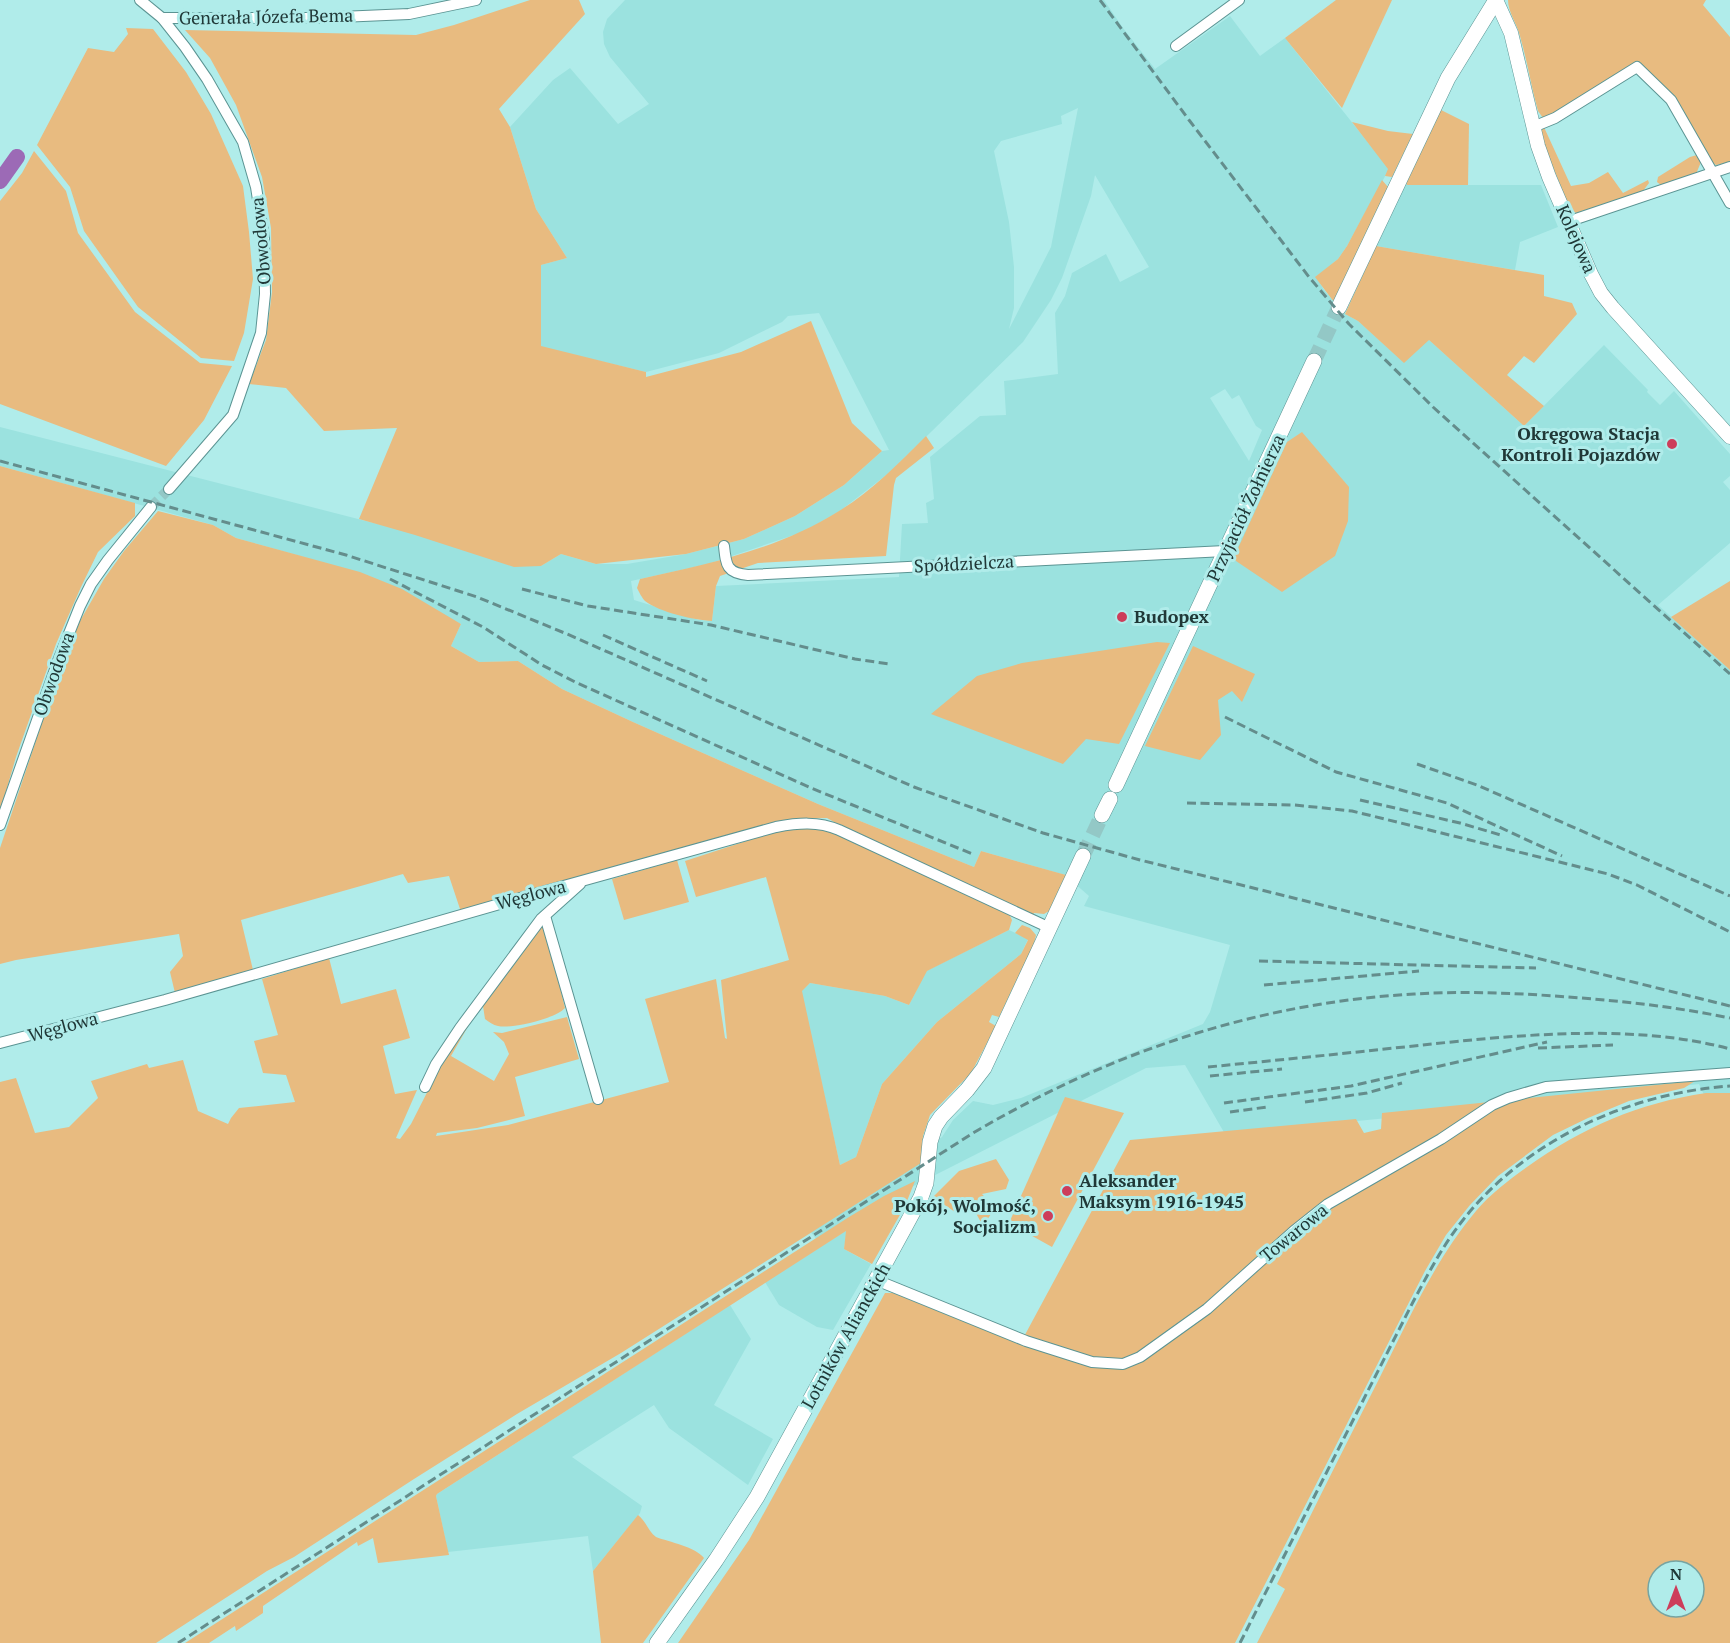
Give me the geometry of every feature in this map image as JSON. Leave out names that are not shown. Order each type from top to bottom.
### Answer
[{"type":"main road","points":[[1339,306],[1448,78],[1496,0]]},
{"type":"main road","name":"Przyjaciół Żołnierza","points":[[1102,815],[1314,361]]},
{"type":"main road","name":"Lotników Alianckich","points":[[657,1643],[757,1497],[921,1197],[927,1176],[930,1142],[935,1126],[984,1068],[1083,856]]},
{"type":"street","name":"Obwodowa","points":[[140,0],[162,18],[185,47],[207,78],[243,142],[256,187],[264,238],[265,265],[261,333],[233,415],[169,489]]},
{"type":"street","name":"Generała Józefa Bema","points":[[162,18],[317,18],[409,14],[476,0]]},
{"type":"street","points":[[1176,46],[1239,0]]},
{"type":"street","name":"Kolejowa","points":[[1496,0],[1511,33],[1533,127],[1546,169],[1591,274],[1606,299],[1730,437]]},
{"type":"street","points":[[1533,127],[1555,118],[1637,67],[1671,100],[1730,203]]},
{"type":"street","points":[[1568,222],[1730,167]]},
{"type":"street","name":"Obwodowa","points":[[0,825],[80,606],[91,584],[108,560],[151,507]]},
{"type":"street","name":"Spółdzielcza","points":[[724,546],[726,564],[736,574],[748,575],[1225,551]]},
{"type":"street","name":"Węglowa","points":[[0,1043],[165,1000],[776,827],[810,823],[839,830],[1050,928]]},
{"type":"street","points":[[425,1087],[436,1064],[460,1028],[545,916],[583,881]]},
{"type":"street","points":[[545,916],[598,1099]]},
{"type":"street","name":"Towarowa","points":[[876,1280],[1026,1341],[1092,1362],[1123,1364],[1140,1357],[1207,1309],[1294,1231],[1328,1204],[1441,1138],[1492,1105],[1546,1087],[1730,1073]]},
{"type":"shaded area","points":[[530,0],[579,0],[585,14],[499,109],[510,127],[536,209],[567,258],[541,265],[541,346],[646,372],[646,377],[741,352],[811,321],[852,423],[882,451],[844,485],[795,516],[744,539],[686,554],[596,564],[561,554],[541,566],[514,567],[359,519],[397,428],[324,431],[286,388],[249,384],[266,340],[272,292],[271,228],[262,177],[236,105],[210,58],[185,30],[416,35]]},
{"type":"shaded area","points":[[625,0],[1104,0],[1155,69],[1230,16],[1260,56],[1285,38],[1389,169],[1347,246],[1338,259],[1316,277],[1345,314],[1358,321],[1404,362],[1428,339],[1524,426],[1604,345],[1660,405],[1674,391],[1730,454],[1730,476],[1723,482],[1730,490],[1730,543],[1658,605],[1730,670],[1730,1095],[1705,1097],[1699,1084],[1551,1102],[1225,1134],[1185,1065],[1146,1068],[884,1201],[819,1242],[808,1229],[942,1137],[953,1120],[973,1101],[993,1105],[1021,1098],[1203,1024],[1210,1012],[1230,945],[1084,906],[1089,896],[1065,875],[981,851],[974,867],[818,804],[633,722],[562,689],[518,661],[479,662],[451,646],[461,624],[359,575],[236,538],[213,525],[0,466],[0,427],[541,566],[561,554],[596,564],[627,564],[686,554],[744,539],[795,516],[844,485],[882,451],[889,450],[819,313],[788,316],[782,322],[719,353],[646,372],[541,347],[541,265],[567,258],[536,209],[510,127],[553,80],[570,68],[618,124],[649,104],[610,57],[604,44],[603,32],[607,19]],"holes":[[[1078,108],[1051,247],[1009,329],[1014,308],[1014,267],[1009,222],[994,151],[1001,141],[1062,124],[1061,116]],[[1095,175],[1149,267],[1120,282],[1106,254],[1072,273],[1065,296],[1055,313],[1058,374],[1004,381],[1006,415],[980,416],[930,457],[934,499],[926,503],[928,523],[902,524],[899,577],[716,586],[712,621],[699,620],[634,600],[631,581],[708,564],[803,532],[840,511],[889,473],[1023,342],[1051,300],[1062,278],[1091,196]],[[1225,389],[1232,399],[1239,395],[1256,426],[1262,430],[1249,461],[1210,398]]]},
{"type":"shaded area","points":[[1336,0],[1392,0],[1342,108],[1285,38]]},
{"type":"shaded area","points":[[1508,0],[1706,0],[1703,5],[1730,37],[1730,162],[1716,165],[1712,162],[1640,65],[1553,116],[1543,118],[1538,111],[1519,32],[1509,9]]},
{"type":"shaded area","points":[[126,28],[153,29],[186,72],[211,114],[243,186],[253,279],[244,333],[234,361],[201,358],[138,307],[84,231],[70,187],[37,145],[88,48],[114,52],[128,34]]},
{"type":"shaded area","points":[[1441,110],[1469,124],[1468,185],[1407,185],[1406,183]]},
{"type":"shaded area","points":[[1352,122],[1388,131],[1413,134],[1392,177],[1385,176],[1388,169]]},
{"type":"shaded area","points":[[1543,125],[1571,186],[1589,183],[1608,172],[1623,193],[1648,180],[1649,183],[1643,191],[1576,213],[1570,209],[1542,140]]},
{"type":"shaded area","points":[[34,151],[66,191],[78,233],[135,312],[200,363],[232,366],[204,420],[166,466],[0,404],[0,201],[22,173]]},
{"type":"shaded area","points":[[1697,155],[1701,162],[1696,174],[1661,185],[1657,182],[1658,177]]},
{"type":"shaded area","points":[[1382,180],[1388,187],[1334,302],[1315,277],[1338,259],[1347,246]]},
{"type":"shaded area","points":[[1406,183],[1408,185],[1541,185],[1558,227],[1520,242],[1515,270],[1376,246]]},
{"type":"shaded area","points":[[1376,246],[1544,275],[1544,296],[1572,303],[1577,314],[1534,363],[1524,356],[1507,375],[1544,406],[1524,426],[1429,340],[1404,363],[1358,321],[1345,314]]},
{"type":"shaded area","points":[[1302,432],[1349,487],[1348,521],[1335,556],[1282,592],[1233,559],[1287,442]]},
{"type":"shaded area","points":[[926,436],[934,448],[896,478],[886,556],[758,563],[720,576],[716,586],[712,621],[659,609],[645,601],[637,588],[640,579],[743,554],[792,536],[816,524],[863,495]]},
{"type":"shaded area","points":[[0,466],[135,503],[135,516],[98,552],[81,587],[56,644],[16,757],[0,812]]},
{"type":"shaded area","points":[[158,511],[213,525],[236,538],[360,572],[402,589],[461,624],[451,646],[479,662],[518,661],[562,689],[633,722],[818,804],[974,867],[981,851],[1066,875],[1049,911],[1033,915],[850,831],[827,818],[790,819],[461,912],[449,876],[408,883],[403,874],[241,920],[253,970],[175,993],[170,972],[183,956],[179,934],[0,964],[0,848],[61,666],[80,621],[104,579]]},
{"type":"shaded area","points":[[1730,581],[1730,670],[1671,617]]},
{"type":"shaded area","points":[[1157,642],[1170,643],[1119,744],[1086,739],[1063,764],[931,714],[977,676],[1022,663]]},
{"type":"shaded area","points":[[1193,646],[1255,674],[1242,702],[1232,691],[1218,700],[1221,735],[1200,760],[1145,746]]},
{"type":"shaded area","points":[[802,826],[831,831],[1008,912],[1012,920],[1009,930],[927,971],[909,1005],[885,996],[810,983],[802,991],[840,1165],[856,1157],[882,1084],[937,1022],[1021,954],[1028,940],[1015,933],[1022,925],[1030,928],[1036,935],[1034,944],[999,1017],[992,1015],[989,1022],[996,1026],[971,1073],[930,1115],[923,1136],[921,1163],[621,1353],[517,1414],[156,1643],[0,1643],[0,1082],[16,1078],[35,1133],[69,1127],[98,1098],[91,1081],[147,1064],[149,1068],[183,1060],[198,1111],[228,1124],[239,1108],[295,1102],[286,1075],[263,1073],[254,1041],[278,1035],[262,979],[329,958],[341,1004],[396,989],[410,1038],[383,1046],[395,1094],[417,1090],[396,1138],[400,1139],[411,1124],[442,1063],[474,1016],[451,1056],[494,1081],[509,1054],[504,1042],[493,1032],[502,1033],[567,1017],[579,1059],[515,1077],[525,1116],[477,1128],[437,1133],[436,1136],[508,1125],[669,1082],[645,999],[716,979],[727,1039],[721,980],[789,960],[766,877],[696,897],[685,861],[774,832]]},
{"type":"shaded area","points":[[677,860],[689,902],[624,920],[612,879]]},
{"type":"shaded area","points":[[541,925],[546,930],[565,1008],[552,1016],[533,1022],[504,1027],[493,1024],[485,1019],[483,1006]]},
{"type":"shaded area","points":[[1009,930],[1028,939],[1021,954],[937,1022],[882,1084],[856,1157],[840,1165],[801,991],[810,983],[885,996],[909,1005],[926,971]]},
{"type":"shaded area","points":[[1695,1081],[1684,1088],[1629,1101],[1553,1135],[1498,1176],[1470,1205],[1446,1235],[1425,1271],[1235,1643],[678,1643],[749,1540],[885,1293],[893,1293],[1020,1344],[1130,1140],[1356,1119],[1364,1133],[1381,1129],[1382,1113]]},
{"type":"shaded area","points":[[1706,1093],[1730,1093],[1730,1643],[1257,1643],[1285,1589],[1277,1584],[1314,1508],[1422,1293],[1461,1230],[1481,1205],[1500,1188],[1548,1153],[1612,1119],[1658,1103]]},
{"type":"shaded area","points":[[1065,1097],[1124,1113],[1052,1247],[1009,1223]]},
{"type":"shaded area","points":[[996,1159],[1009,1180],[1006,1189],[982,1194],[995,1208],[983,1226],[972,1206],[957,1207],[955,1212],[933,1197],[959,1171]]},
{"type":"shaded area","points":[[915,1181],[905,1206],[872,1264],[844,1249],[846,1231],[437,1494],[449,1555],[378,1563],[373,1538],[358,1546],[357,1542],[263,1606],[263,1613],[236,1631],[235,1626],[209,1643],[185,1643],[849,1217]]},
{"type":"shaded area","points":[[847,1230],[844,1249],[871,1264],[833,1330],[817,1327],[779,1305],[765,1282]]},
{"type":"shaded area","points":[[730,1305],[751,1339],[714,1405],[773,1439],[748,1485],[669,1428],[654,1405],[572,1457],[642,1506],[640,1513],[593,1571],[588,1536],[448,1552],[437,1494]]},
{"type":"shaded area","points":[[638,1515],[656,1537],[689,1548],[704,1558],[643,1643],[601,1643],[593,1571]]},
{"type":"waterway","points":[[0,181],[17,157]]},
{"type":"tunnel","points":[[1314,361],[1339,307]]},
{"type":"tunnel","points":[[151,507],[169,489]]},
{"type":"tunnel","points":[[1083,856],[1102,815]]},
{"type":"railway","points":[[1100,0],[1309,277],[1349,324],[1433,407],[1730,674]]},
{"type":"railway","points":[[0,461],[346,555],[477,597],[567,634],[914,787],[1043,833],[1140,860],[1730,1006]]},
{"type":"railway","points":[[390,579],[483,627],[542,665],[575,682],[811,788],[975,855]]},
{"type":"railway","points":[[522,589],[588,606],[711,625],[855,659],[889,664]]},
{"type":"railway","points":[[603,635],[707,681]]},
{"type":"railway","points":[[1225,717],[1336,772],[1447,803],[1562,856]]},
{"type":"railway","points":[[1417,764],[1477,785],[1730,896]]},
{"type":"railway","points":[[1360,800],[1460,823],[1504,836]]},
{"type":"railway","points":[[1187,803],[1295,805],[1352,811],[1608,874],[1637,885],[1730,932]]},
{"type":"railway","points":[[1259,961],[1536,968]]},
{"type":"railway","points":[[1264,985],[1419,971]]},
{"type":"railway","points":[[178,1643],[973,1133],[1024,1104],[1130,1056],[1240,1021],[1297,1008],[1355,999],[1414,994],[1530,994],[1609,1000],[1730,1018]]},
{"type":"railway","points":[[1208,1067],[1459,1041],[1576,1033],[1655,1036],[1730,1049]]},
{"type":"railway","points":[[1224,1103],[1351,1086],[1547,1042]]},
{"type":"railway","points":[[1538,1048],[1613,1045]]},
{"type":"railway","points":[[1210,1076],[1282,1069]]},
{"type":"railway","points":[[1305,1102],[1367,1093],[1402,1083]]},
{"type":"railway","points":[[1240,1643],[1413,1302],[1442,1250],[1463,1220],[1488,1192],[1517,1166],[1549,1144],[1582,1126],[1618,1110],[1655,1099],[1692,1090],[1730,1086]]},
{"type":"railway","points":[[1230,1112],[1267,1107]]},
{"type":"place","name":"Okręgowa Stacja Kontroli Pojazdów","points":[[1672,444]]},
{"type":"place","name":"Budopex","points":[[1122,617]]},
{"type":"place","name":"Aleksander Maksym 1916-1945","points":[[1067,1191]]},
{"type":"place","name":"Pokój, Wolmość, Socjalizm","points":[[1048,1216]]}]
